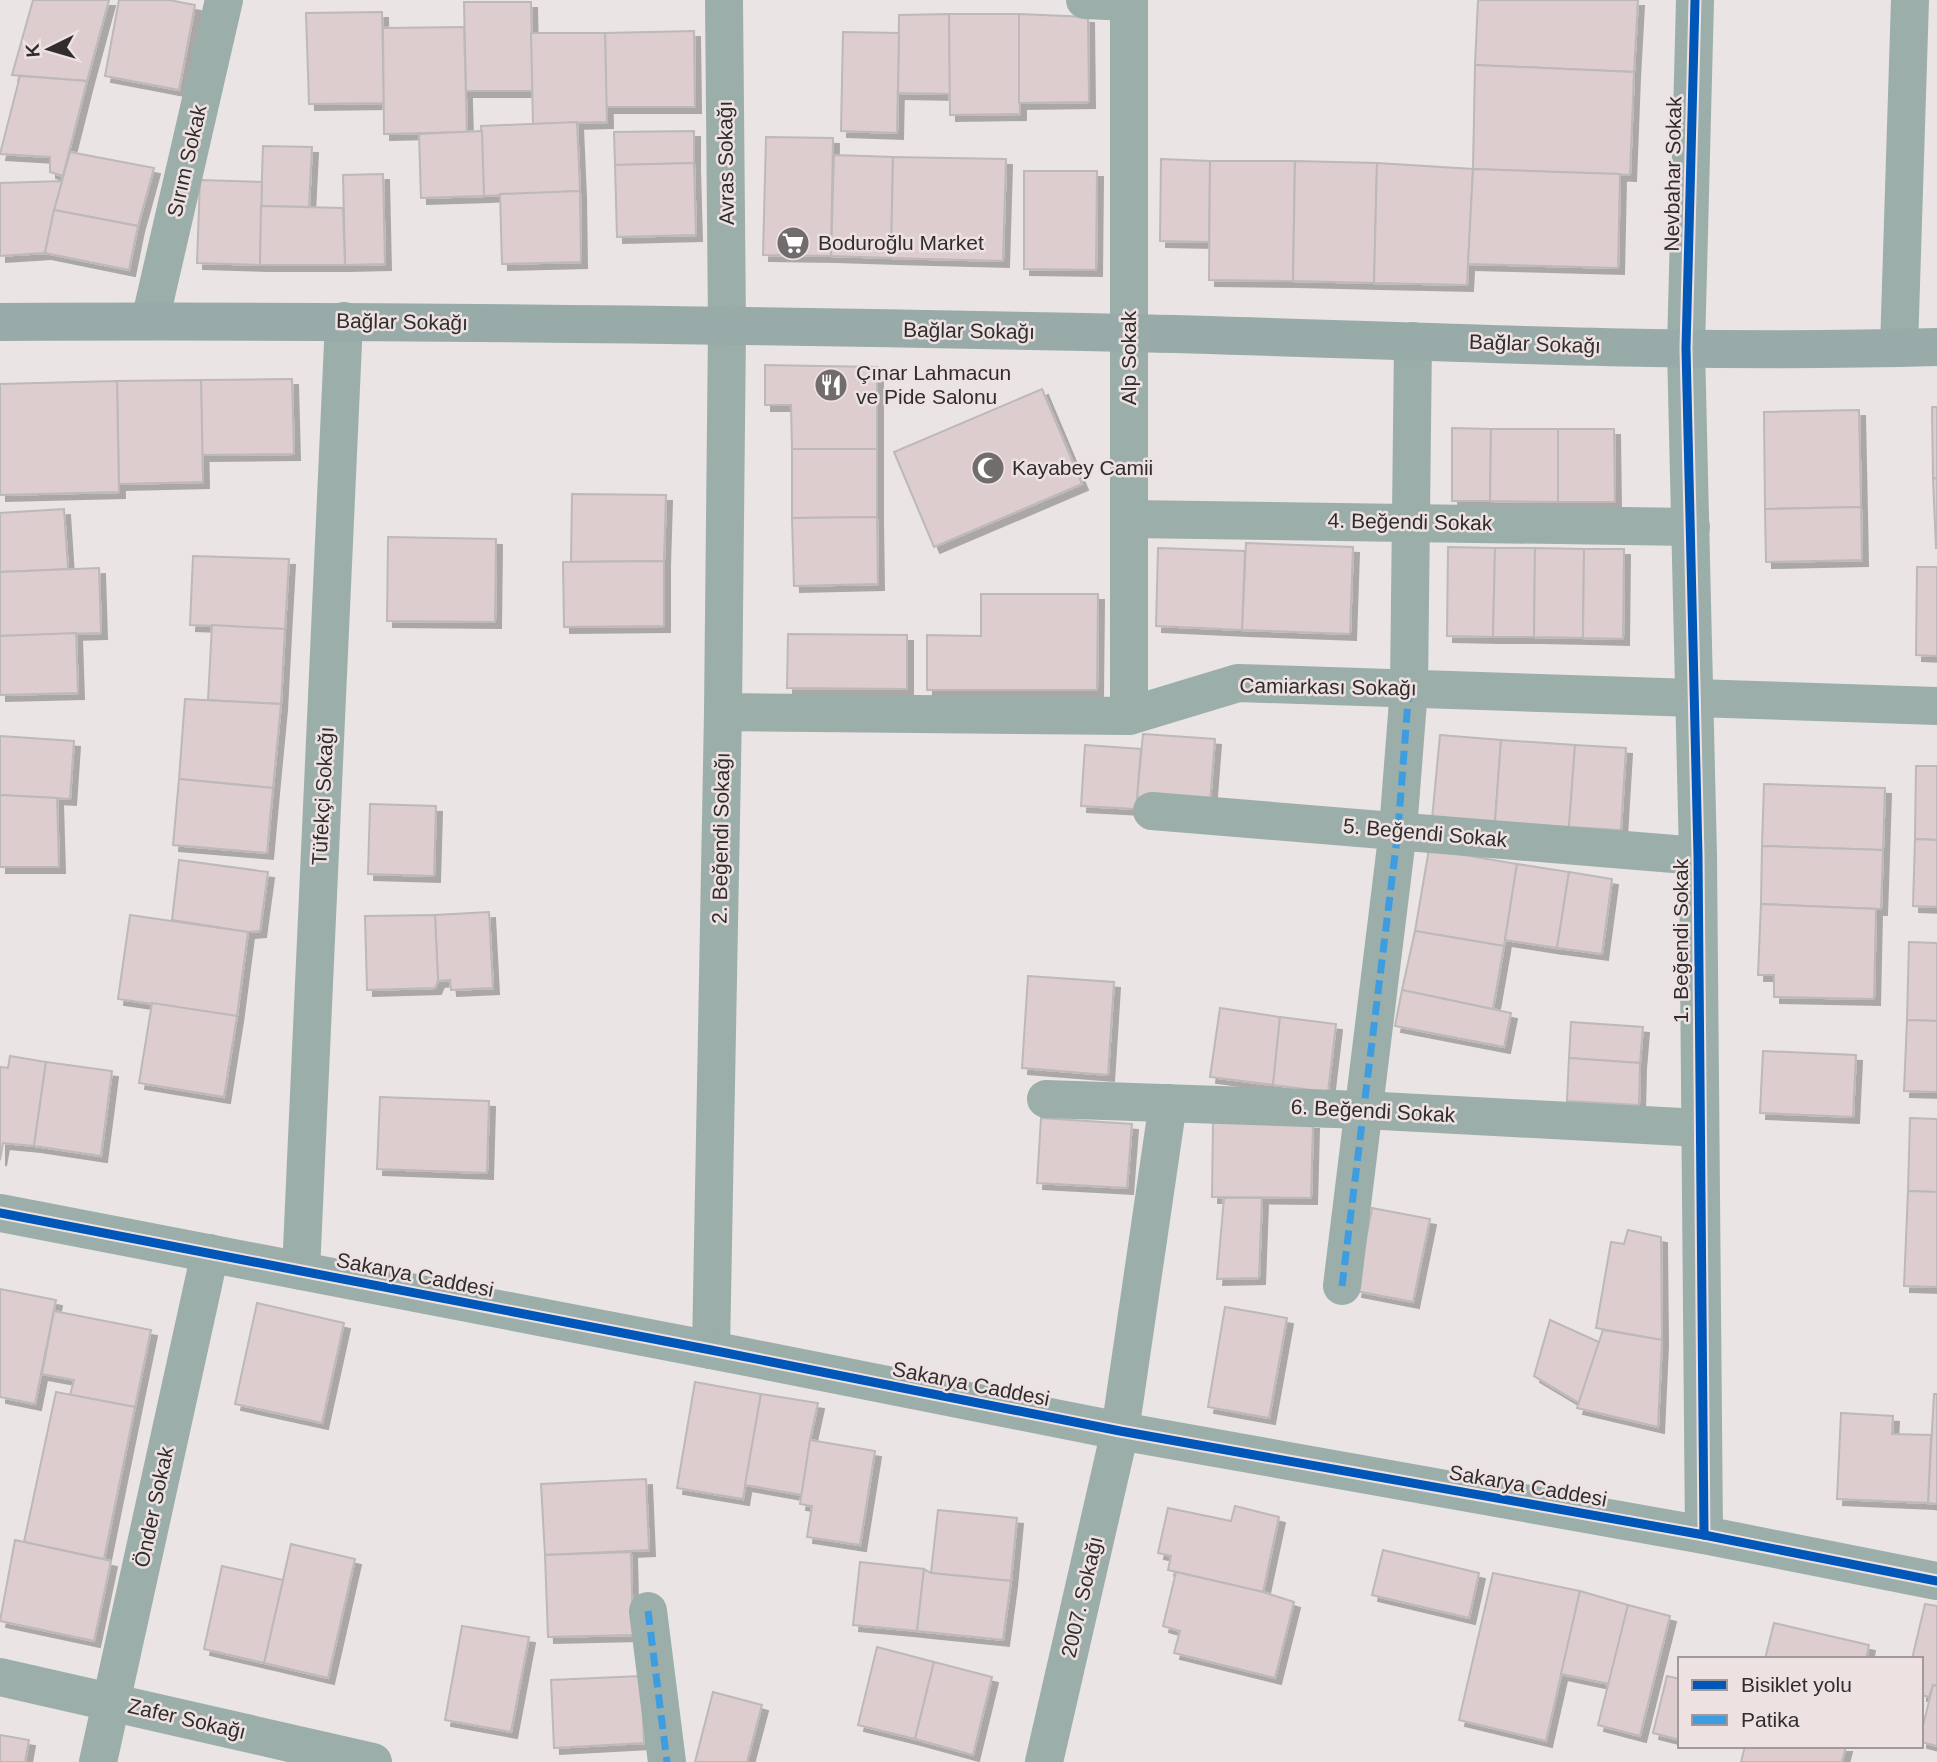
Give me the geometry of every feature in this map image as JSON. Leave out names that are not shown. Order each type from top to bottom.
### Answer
[{"type":"main road","name":"Bağlar Sokağı","points":[[0,322],[344,321],[1128,333],[1686,348],[1937,347]]},
{"type":"street","name":"Sırım Sokak","points":[[150,321],[224,0]]},
{"type":"street","name":"Avras Sokağı","points":[[724,0],[727,327]]},
{"type":"street","points":[[1084,0],[1129,1]]},
{"type":"street","name":"Nevbahar Sokak","points":[[1686,348],[1695,0]]},
{"type":"street","points":[[1899,348],[1910,0]]},
{"type":"street","name":"Alp Sokak","points":[[1129,1],[1129,716]]},
{"type":"street","name":"Tüfekçi Sokağı","points":[[301,1271],[344,321]]},
{"type":"street","name":"2. Beğendi Sokağı","points":[[711,1350],[727,327]]},
{"type":"street","points":[[1342,1286],[1398,830],[1409,688],[1413,341]]},
{"type":"street","name":"1. Beğendi Sokak","points":[[1686,348],[1698,856],[1704,1535]]},
{"type":"street","name":"4. Beğendi Sokak","points":[[1129,519],[1691,527]]},
{"type":"street","name":"Camiarkası Sokağı","points":[[723,712],[1129,716],[1238,683],[1937,706]]},
{"type":"street","name":"5. Beğendi Sokak","points":[[1152,811],[1698,856]]},
{"type":"street","name":"6. Beğendi Sokak","points":[[1046,1098],[1363,1110],[1700,1128]]},
{"type":"street","name":"2007. Sokağı","points":[[1044,1762],[1120,1432],[1168,1103]]},
{"type":"street","name":"Sakarya Caddesi","points":[[0,1213],[1120,1432],[1704,1535],[1937,1581]]},
{"type":"street","name":"Önder Sokak","points":[[98,1762],[210,1253]]},
{"type":"street","points":[[648,1611],[667,1762]]},
{"type":"street","name":"Zafer Sokağı","points":[[0,1677],[373,1762]]},
{"type":"building","points":[[33,0],[109,0],[87,81],[12,75]]},
{"type":"building","points":[[119,0],[169,0],[195,5],[179,90],[105,76]]},
{"type":"building","points":[[1478,0],[1638,0],[1634,72],[1475,65]]},
{"type":"building","points":[[464,2],[531,2],[533,91],[466,91]]},
{"type":"building","points":[[382,12],[384,103],[309,104],[306,13]]},
{"type":"building","points":[[949,14],[950,94],[898,93],[899,15]]},
{"type":"building","points":[[949,14],[1019,14],[1020,114],[950,115]]},
{"type":"building","points":[[1019,14],[1088,17],[1089,102],[1019,103]]},
{"type":"building","points":[[464,27],[467,132],[384,134],[383,28]]},
{"type":"building","points":[[694,31],[695,107],[606,107],[605,33]]},
{"type":"building","points":[[843,32],[899,33],[897,133],[841,131]]},
{"type":"building","points":[[531,33],[605,33],[607,122],[533,124]]},
{"type":"building","points":[[1475,65],[1634,72],[1630,175],[1473,169]]},
{"type":"building","points":[[20,76],[87,81],[63,176],[50,172],[50,157],[0,154]]},
{"type":"building","points":[[577,122],[580,191],[484,196],[481,126]]},
{"type":"building","points":[[482,131],[484,196],[421,198],[419,134]]},
{"type":"building","points":[[694,131],[694,163],[615,165],[614,132]]},
{"type":"building","points":[[766,137],[833,138],[831,256],[763,255]]},
{"type":"building","points":[[263,146],[312,147],[309,207],[261,206]]},
{"type":"building","points":[[70,152],[154,168],[138,226],[54,210]]},
{"type":"building","points":[[834,155],[893,157],[891,258],[831,256]]},
{"type":"building","points":[[893,157],[1006,159],[1003,261],[891,258]]},
{"type":"building","points":[[1161,159],[1210,161],[1209,242],[1160,241]]},
{"type":"building","points":[[1210,161],[1295,161],[1293,281],[1209,280]]},
{"type":"building","points":[[1295,161],[1377,163],[1374,283],[1293,281]]},
{"type":"building","points":[[694,163],[696,235],[617,237],[615,165]]},
{"type":"building","points":[[1377,163],[1473,169],[1467,285],[1374,283]]},
{"type":"building","points":[[1473,169],[1620,174],[1618,268],[1468,264]]},
{"type":"building","points":[[1024,171],[1097,171],[1096,270],[1024,269]]},
{"type":"building","points":[[383,174],[385,264],[345,265],[343,175]]},
{"type":"building","points":[[200,180],[262,182],[260,265],[197,263]]},
{"type":"building","points":[[62,181],[45,253],[0,256],[0,183]]},
{"type":"building","points":[[580,191],[581,262],[502,264],[500,194]]},
{"type":"building","points":[[261,206],[343,208],[345,265],[260,265]]},
{"type":"building","points":[[54,210],[138,226],[129,270],[45,253]]},
{"type":"building","points":[[765,365],[877,367],[877,449],[792,449],[791,405],[765,405]]},
{"type":"building","points":[[292,379],[294,454],[202,455],[201,380]]},
{"type":"building","points":[[201,380],[203,482],[119,484],[117,381]]},
{"type":"building","points":[[117,381],[119,492],[0,495],[0,384]]},
{"type":"building","name":"Kayabey Camii","points":[[1042,389],[1082,484],[934,547],[894,452]]},
{"type":"building","points":[[1932,407],[1937,407],[1937,478],[1933,479]]},
{"type":"building","points":[[1859,410],[1861,507],[1765,509],[1764,412]]},
{"type":"building","points":[[1452,428],[1491,429],[1490,501],[1452,501]]},
{"type":"building","points":[[1491,429],[1558,429],[1558,502],[1490,501]]},
{"type":"building","points":[[1558,429],[1614,429],[1615,502],[1558,502]]},
{"type":"building","points":[[792,449],[877,449],[877,517],[792,518]]},
{"type":"building","points":[[1937,478],[1937,548],[1936,548],[1933,479]]},
{"type":"building","points":[[572,494],[666,495],[664,561],[571,562]]},
{"type":"building","points":[[1861,507],[1862,560],[1766,562],[1765,509]]},
{"type":"building","points":[[64,509],[68,569],[0,572],[0,513]]},
{"type":"building","points":[[877,517],[878,584],[794,586],[792,518]]},
{"type":"building","points":[[388,537],[496,539],[495,622],[387,621]]},
{"type":"building","points":[[1246,543],[1353,547],[1350,634],[1242,630]]},
{"type":"building","points":[[1448,547],[1495,548],[1493,637],[1447,636]]},
{"type":"building","points":[[1158,548],[1245,551],[1242,630],[1156,626]]},
{"type":"building","points":[[1495,548],[1535,548],[1534,637],[1493,637]]},
{"type":"building","points":[[1535,548],[1584,549],[1583,638],[1534,637]]},
{"type":"building","points":[[1584,549],[1624,549],[1623,639],[1583,638]]},
{"type":"building","points":[[193,556],[289,559],[285,629],[190,625]]},
{"type":"building","points":[[664,561],[664,626],[564,627],[563,562]]},
{"type":"building","points":[[1917,567],[1937,567],[1937,656],[1916,655]]},
{"type":"building","points":[[99,568],[101,633],[0,636],[0,572]]},
{"type":"building","points":[[981,594],[1098,594],[1097,690],[927,690],[927,635],[981,636]]},
{"type":"building","points":[[212,625],[285,629],[281,704],[208,700]]},
{"type":"building","points":[[76,633],[78,693],[0,695],[0,636]]},
{"type":"building","points":[[788,634],[907,635],[907,689],[787,688]]},
{"type":"building","points":[[185,699],[281,704],[273,788],[179,779]]},
{"type":"building","points":[[1143,734],[1215,739],[1210,803],[1137,797]]},
{"type":"building","points":[[1440,735],[1501,740],[1495,822],[1432,819]]},
{"type":"building","points":[[0,736],[74,741],[70,799],[0,795]]},
{"type":"building","points":[[1501,740],[1575,745],[1569,827],[1495,822]]},
{"type":"building","points":[[1085,745],[1141,749],[1136,809],[1081,806]]},
{"type":"building","points":[[1575,745],[1626,748],[1621,830],[1569,827]]},
{"type":"building","points":[[1916,766],[1937,766],[1937,840],[1915,839]]},
{"type":"building","points":[[179,779],[273,788],[267,853],[173,845]]},
{"type":"building","points":[[1764,784],[1885,788],[1883,850],[1762,846]]},
{"type":"building","points":[[0,795],[57,798],[59,867],[0,867]]},
{"type":"building","points":[[370,804],[436,806],[434,876],[368,874]]},
{"type":"building","points":[[1915,839],[1937,840],[1937,907],[1913,906]]},
{"type":"building","points":[[1762,846],[1883,850],[1881,909],[1761,904]]},
{"type":"building","points":[[1429,849],[1517,864],[1504,946],[1415,931]]},
{"type":"building","points":[[179,860],[268,872],[260,931],[248,932],[172,920]]},
{"type":"building","points":[[1517,864],[1569,872],[1557,948],[1505,940]]},
{"type":"building","points":[[1569,872],[1612,879],[1602,954],[1557,948]]},
{"type":"building","points":[[1761,904],[1876,909],[1874,999],[1774,997],[1774,975],[1758,975]]},
{"type":"building","points":[[489,912],[493,988],[451,990],[450,980],[438,981],[435,915]]},
{"type":"building","points":[[130,915],[248,932],[237,1016],[118,999]]},
{"type":"building","points":[[435,915],[438,981],[435,988],[367,990],[365,916]]},
{"type":"building","points":[[1415,931],[1504,946],[1493,1009],[1402,990]]},
{"type":"building","points":[[1909,942],[1937,943],[1937,1021],[1907,1020]]},
{"type":"building","points":[[1028,976],[1114,982],[1108,1075],[1022,1068]]},
{"type":"building","points":[[1402,990],[1511,1013],[1504,1047],[1395,1026]]},
{"type":"building","points":[[152,1003],[237,1016],[224,1097],[139,1083]]},
{"type":"building","points":[[1220,1008],[1280,1017],[1273,1085],[1210,1077]]},
{"type":"building","points":[[1280,1017],[1336,1024],[1328,1092],[1273,1085]]},
{"type":"building","points":[[1907,1020],[1937,1021],[1937,1092],[1904,1091]]},
{"type":"building","points":[[1571,1022],[1643,1027],[1640,1063],[1569,1058]]},
{"type":"building","points":[[1763,1051],[1856,1055],[1853,1117],[1760,1113]]},
{"type":"building","points":[[10,1056],[46,1062],[34,1146],[3,1143],[0,1160],[0,1067],[8,1068]]},
{"type":"building","points":[[1569,1058],[1640,1063],[1639,1105],[1567,1101]]},
{"type":"building","points":[[46,1062],[112,1071],[101,1156],[34,1146]]},
{"type":"building","points":[[380,1097],[489,1101],[487,1173],[377,1169]]},
{"type":"building","points":[[1041,1118],[1132,1124],[1127,1188],[1037,1183]]},
{"type":"building","points":[[1910,1118],[1937,1119],[1937,1192],[1908,1191]]},
{"type":"building","points":[[1213,1122],[1313,1123],[1311,1198],[1212,1197]]},
{"type":"building","points":[[1908,1191],[1937,1192],[1937,1287],[1904,1286]]},
{"type":"building","points":[[1224,1198],[1262,1198],[1259,1278],[1217,1279]]},
{"type":"building","points":[[1372,1208],[1430,1219],[1413,1302],[1356,1291]]},
{"type":"building","points":[[1628,1230],[1661,1237],[1662,1340],[1596,1328],[1611,1242],[1624,1244]]},
{"type":"building","points":[[0,1289],[56,1300],[35,1404],[0,1397]]},
{"type":"building","points":[[257,1303],[344,1323],[322,1423],[235,1404]]},
{"type":"building","points":[[1225,1307],[1287,1318],[1269,1418],[1208,1407]]},
{"type":"building","points":[[54,1311],[151,1330],[135,1407],[70,1395],[74,1380],[42,1374]]},
{"type":"building","points":[[1550,1320],[1599,1342],[1579,1403],[1534,1376]]},
{"type":"building","points":[[1603,1330],[1662,1340],[1658,1427],[1577,1408]]},
{"type":"building","points":[[695,1382],[761,1394],[743,1499],[677,1488]]},
{"type":"building","points":[[56,1392],[135,1407],[104,1559],[24,1542]]},
{"type":"building","points":[[761,1394],[818,1403],[802,1495],[745,1485]]},
{"type":"building","points":[[1934,1394],[1937,1394],[1937,1504],[1928,1503]]},
{"type":"building","points":[[1841,1413],[1893,1416],[1892,1434],[1931,1435],[1928,1503],[1837,1499]]},
{"type":"building","points":[[810,1440],[875,1451],[860,1545],[807,1537],[812,1506],[800,1504]]},
{"type":"building","points":[[646,1479],[649,1550],[545,1555],[541,1484]]},
{"type":"building","points":[[1235,1506],[1279,1517],[1263,1592],[1168,1570],[1171,1556],[1158,1553],[1168,1508],[1231,1521]]},
{"type":"building","points":[[938,1510],[1017,1518],[1011,1581],[931,1573]]},
{"type":"building","points":[[15,1540],[111,1561],[94,1641],[0,1621]]},
{"type":"building","points":[[291,1544],[355,1559],[328,1678],[264,1663]]},
{"type":"building","points":[[1383,1550],[1479,1573],[1469,1618],[1372,1595]]},
{"type":"building","points":[[631,1552],[633,1635],[548,1637],[545,1555]]},
{"type":"building","points":[[860,1562],[924,1569],[917,1631],[853,1625]]},
{"type":"building","points":[[222,1566],[283,1580],[264,1663],[204,1649]]},
{"type":"building","points":[[924,1569],[931,1573],[1011,1581],[1003,1640],[917,1631]]},
{"type":"building","points":[[1176,1572],[1294,1602],[1275,1678],[1174,1653],[1180,1631],[1163,1626]]},
{"type":"building","points":[[1493,1573],[1580,1591],[1546,1741],[1459,1720]]},
{"type":"building","points":[[1580,1591],[1628,1605],[1609,1684],[1561,1674]]},
{"type":"building","points":[[1925,1604],[1937,1606],[1937,1686],[1933,1685],[1929,1697],[1923,1696],[1923,1657],[1912,1657]]},
{"type":"building","points":[[1628,1605],[1670,1616],[1640,1736],[1598,1725]]},
{"type":"building","points":[[1774,1623],[1869,1645],[1866,1657],[1766,1657]]},
{"type":"building","points":[[462,1626],[529,1637],[511,1732],[445,1720]]},
{"type":"building","points":[[877,1647],[934,1662],[915,1739],[858,1725]]},
{"type":"building","points":[[934,1662],[992,1677],[973,1755],[915,1739]]},
{"type":"building","points":[[641,1676],[644,1743],[554,1748],[551,1680]]},
{"type":"building","points":[[1667,1676],[1678,1679],[1678,1739],[1653,1733]]},
{"type":"building","points":[[1933,1685],[1937,1686],[1937,1746],[1923,1742],[1923,1726]]},
{"type":"building","points":[[713,1692],[762,1705],[747,1762],[695,1762]]},
{"type":"building","points":[[0,1735],[29,1740],[25,1762],[0,1762]]},
{"type":"building","points":[[1744,1748],[1846,1748],[1842,1762],[1741,1762]]},
{"type":"marked path","points":[[1342,1286],[1398,830],[1409,688]]},
{"type":"marked path","points":[[648,1611],[667,1762]]},
{"type":"cycle path","points":[[1695,0],[1686,348],[1698,856],[1704,1535]]},
{"type":"cycle path","points":[[0,1213],[1120,1431],[1704,1535],[1937,1581]]},
{"type":"place","name":"Boduroğlu Market","points":[[793,243]]},
{"type":"place","name":"Çınar Lahmacun ve Pide Salonu","points":[[831,385]]},
{"type":"place","name":"Kayabey Camii","points":[[988,468]]}]
